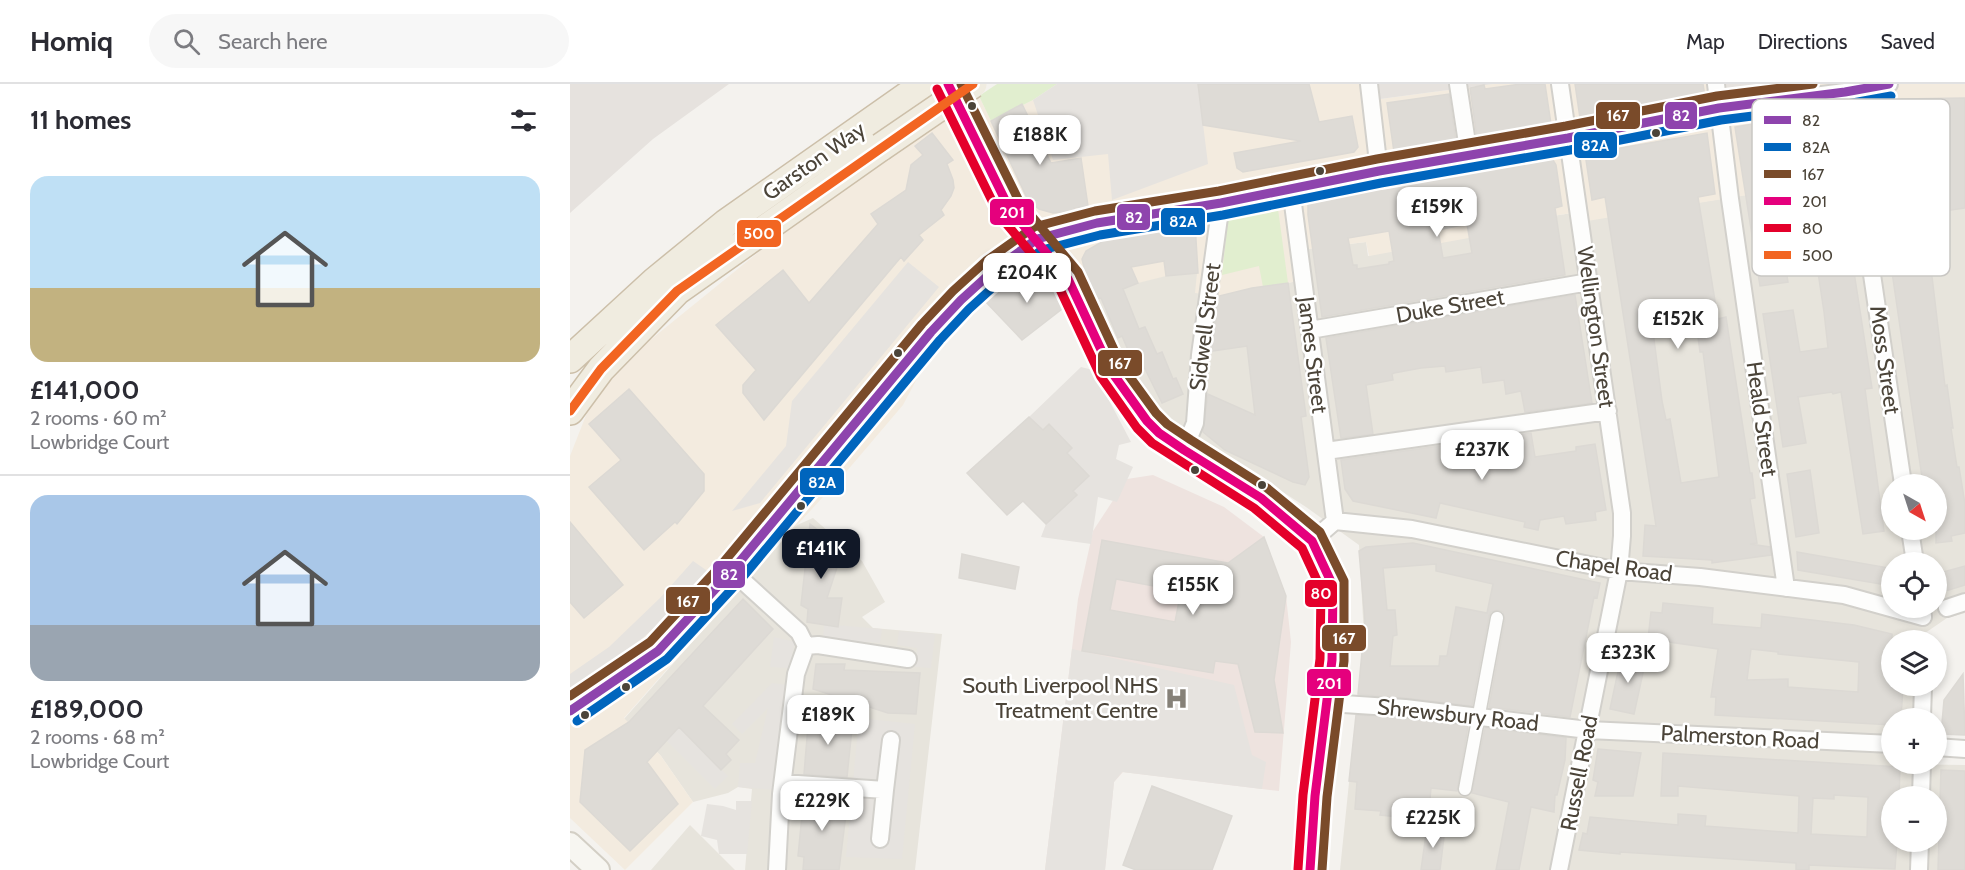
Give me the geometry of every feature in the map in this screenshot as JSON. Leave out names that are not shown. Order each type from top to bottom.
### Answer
[{"type":"highway","name":"Garston Way","points":[[570,359],[655,281],[708,238],[924,84]]},
{"type":"highway","name":"Garston Way","points":[[570,411],[601,369],[677,291],[974,84]]},
{"type":"main road","points":[[570,844],[598,870]]},
{"type":"street","points":[[948,84],[1009,208],[1068,279],[1111,370],[1147,421],[1158,433],[1261,498],[1312,542],[1333,586],[1332,660],[1315,796],[1310,870]]},
{"type":"street","points":[[1369,84],[1379,171]]},
{"type":"street","points":[[1458,84],[1469,156]]},
{"type":"street","name":"Wellington Street","points":[[1560,84],[1622,513],[1619,571]]},
{"type":"street","name":"Heald Street","points":[[1716,84],[1730,199],[1786,588]]},
{"type":"street","points":[[1790,99],[1889,84]]},
{"type":"street","name":"Moss Street","points":[[1845,92],[1846,99]]},
{"type":"street","points":[[570,711],[658,651],[732,572],[931,332],[994,270],[1037,239],[1097,223],[1752,104]]},
{"type":"street","name":"James Street","points":[[1291,189],[1335,521]]},
{"type":"street","name":"Sidwell Street","points":[[1184,450],[1195,423],[1200,355],[1221,202]]},
{"type":"street","name":"Moss Street","points":[[1873,276],[1902,474]]},
{"type":"street","name":"Duke Street","points":[[1310,330],[1589,282]]},
{"type":"street","points":[[1326,451],[1608,411]]},
{"type":"street","points":[[1312,542],[1335,521]]},
{"type":"street","name":"Chapel Road","points":[[1335,521],[1412,529],[1619,571],[1700,577],[1844,595],[1881,603]]},
{"type":"street","name":"Russell Road","points":[[1559,870],[1619,571]]},
{"type":"street","points":[[732,572],[799,632],[806,646],[796,674],[783,783],[777,870]]},
{"type":"street","points":[[1947,608],[1965,602]]},
{"type":"street","points":[[1465,789],[1497,618]]},
{"type":"street","points":[[806,646],[818,645],[908,659]]},
{"type":"street","name":"Shrewsbury Road","points":[[1328,703],[1477,716],[1588,729]]},
{"type":"street","name":"Palmerston Road","points":[[1588,729],[1881,743]]},
{"type":"street","points":[[880,839],[891,740]]},
{"type":"street","points":[[1947,748],[1965,749]]},
{"type":"street","points":[[783,783],[885,790]]},
{"type":"street","points":[[1919,870],[1920,852]]},
{"type":"shaded area","points":[[570,84],[729,84],[653,139],[570,213]]},
{"type":"shaded area","points":[[1057,84],[1378,84],[1380,99],[1493,84],[1726,84],[1728,96],[1804,84],[1965,84],[1965,169],[1950,168],[1950,99],[1752,99],[1752,194],[1581,222],[1579,212],[1512,222],[1513,230],[1369,256],[1366,242],[1300,250],[1303,280],[1218,296],[1195,293],[1197,273],[1166,276],[1138,283],[1097,299],[1067,305],[1022,340],[986,302],[929,356],[903,405],[846,472],[624,718],[661,756],[693,802],[625,870],[570,818],[570,456],[592,400],[649,341],[813,208],[979,96],[991,121],[1033,100]]},
{"type":"shaded area","points":[[1057,84],[1198,84],[1208,164],[1112,200],[1108,154],[1053,160],[1033,100]]},
{"type":"shaded area","points":[[1378,84],[1493,84],[1380,99]]},
{"type":"shaded area","points":[[1726,84],[1804,84],[1727,96]]},
{"type":"shaded area","points":[[1950,168],[1965,169],[1965,613],[1947,618],[1930,630],[1881,630],[1881,696],[1914,696],[1913,708],[1881,708],[1881,774],[1947,774],[1947,765],[1965,765],[1965,870],[1340,870],[1364,637],[1359,545],[1306,507],[1168,418],[1126,365],[1085,271],[1195,223],[1218,296],[1303,280],[1299,250],[1366,242],[1368,256],[1512,222],[1579,212],[1652,210],[1752,194],[1752,276],[1950,276]]},
{"type":"shaded area","points":[[908,262],[939,287],[760,503],[732,511],[786,446],[792,401]]},
{"type":"shaded area","points":[[1081,367],[1093,370],[1131,442],[1119,445],[1116,459],[1133,467],[1117,502],[1098,497],[1091,544],[1041,537],[1046,524],[1077,495],[1073,491],[1067,453],[1072,448],[1049,425],[1043,430],[1029,417]]},
{"type":"shaded area","name":"South Liverpool NHS Treatment Centre","points":[[1153,475],[1224,507],[1264,537],[1286,596],[1291,642],[1279,791],[1123,772],[1114,782],[1105,870],[1045,870],[1078,599],[1093,531],[1127,479]]},
{"type":"shaded area","points":[[813,518],[862,561],[885,602],[862,617],[873,628],[942,634],[915,870],[745,870],[752,789],[738,787],[728,793],[693,802],[661,756],[624,719],[795,526]]},
{"type":"shaded area","points":[[693,561],[709,572],[663,620],[610,667],[570,695],[570,674],[609,647],[660,598]]},
{"type":"shaded area","points":[[824,624],[882,629],[880,643],[823,639]]},
{"type":"shaded area","points":[[899,631],[935,634],[931,668],[915,667],[917,648],[897,645]]},
{"type":"shaded area","points":[[774,637],[795,642],[789,668],[770,667]]},
{"type":"shaded area","points":[[1072,649],[1234,685],[1252,755],[1266,762],[1262,789],[1122,772],[1114,782],[1105,870],[1045,870]]},
{"type":"shaded area","points":[[772,683],[787,685],[776,790],[738,787],[740,763],[755,763],[768,708],[742,734],[732,724]]},
{"type":"shaded area","points":[[859,718],[915,724],[902,859],[846,857]]},
{"type":"shaded area","points":[[679,727],[728,776],[715,789],[667,741]]},
{"type":"shaded area","points":[[736,801],[752,801],[747,854],[719,854],[717,840],[701,836],[707,804],[736,810]]},
{"type":"shaded area","points":[[690,825],[735,870],[651,870]]},
{"type":"green space","points":[[997,84],[1057,84],[1033,100],[991,121],[979,96]]},
{"type":"green space","points":[[1278,209],[1288,283],[1263,287],[1259,266],[1222,275],[1228,218]]},
{"type":"building","points":[[1198,84],[1309,84],[1319,122],[1352,116],[1358,147],[1354,152],[1243,172],[1237,168],[1234,153],[1301,141],[1203,125]]},
{"type":"building","points":[[1521,84],[1545,84],[1551,124],[1477,138],[1470,88],[1484,85],[1485,89]]},
{"type":"building","points":[[1575,84],[1703,84],[1705,97],[1580,118]]},
{"type":"building","points":[[1449,94],[1456,142],[1394,152],[1387,103]]},
{"type":"building","points":[[1965,98],[1965,208],[1950,210],[1950,99],[1902,99]]},
{"type":"building","points":[[1022,104],[1051,163],[1081,158],[1088,206],[1074,208],[1075,211],[1053,213],[1039,209],[1028,200],[991,121]]},
{"type":"building","points":[[1752,124],[1752,235],[1735,127]]},
{"type":"building","points":[[932,133],[953,160],[947,164],[954,188],[941,210],[944,215],[919,235],[923,240],[904,261],[901,257],[764,420],[743,393],[743,385],[756,370],[716,325],[783,270],[809,303],[878,224],[871,214],[906,190],[911,165],[923,155],[915,146]]},
{"type":"building","points":[[1707,133],[1715,194],[1698,197],[1718,319],[1726,317],[1750,473],[1752,473],[1755,498],[1750,499],[1757,543],[1750,544],[1770,547],[1771,555],[1712,563],[1712,560],[1643,556],[1645,525],[1656,526],[1605,197],[1592,200],[1586,160],[1587,156],[1592,153]],"holes":[[[1695,315],[1700,352],[1703,352],[1719,477],[1681,483],[1670,419],[1666,420],[1662,401],[1652,324]]]},
{"type":"building","points":[[1553,160],[1556,165],[1562,206],[1555,208],[1565,275],[1322,317],[1308,215],[1308,205],[1313,201]],"holes":[[[1467,224],[1472,253],[1443,258],[1438,230]],[[1389,231],[1394,261],[1389,264],[1357,269],[1357,265],[1353,265],[1348,238]]]},
{"type":"building","points":[[1195,223],[1198,273],[1166,276],[1164,261],[1131,267],[1138,283],[1123,289],[1139,329],[1145,327],[1157,354],[1162,352],[1173,379],[1176,378],[1183,394],[1162,403],[1141,361],[1134,364],[1122,336],[1118,338],[1101,298],[1097,299],[1082,259],[1086,251],[1107,239]]},
{"type":"building","points":[[1022,276],[1044,276],[1067,305],[1022,340],[986,302]]},
{"type":"building","points":[[1758,276],[1787,276],[1788,282],[1760,286]]},
{"type":"building","points":[[1819,276],[1855,276],[1872,388],[1865,389],[1881,509],[1881,531],[1863,534],[1841,392],[1798,397],[1806,443],[1783,447],[1763,314],[1793,310],[1800,352],[1828,348]]},
{"type":"building","points":[[1893,276],[1932,276],[1945,386],[1947,385],[1953,428],[1951,428],[1965,504],[1965,533],[1951,536],[1952,541],[1936,543],[1936,540],[1947,540],[1947,474],[1922,474]]},
{"type":"building","points":[[1288,283],[1306,416],[1301,417],[1309,477],[1305,485],[1293,482],[1225,450],[1203,432],[1208,394],[1255,415],[1247,346],[1212,351],[1219,296]]},
{"type":"building","points":[[1575,295],[1592,403],[1525,412],[1521,391],[1506,394],[1504,380],[1483,383],[1481,367],[1446,372],[1445,366],[1421,368],[1394,373],[1392,374],[1393,380],[1366,385],[1373,434],[1341,438],[1326,338]]},
{"type":"building","points":[[629,389],[704,474],[704,491],[677,524],[675,522],[644,550],[589,487],[621,460],[589,424]]},
{"type":"building","points":[[1029,417],[1043,430],[1049,424],[1072,448],[1067,453],[1089,476],[1073,491],[1077,495],[1046,524],[1023,501],[1007,515],[967,473]]},
{"type":"building","points":[[1531,433],[1535,457],[1576,451],[1576,447],[1595,444],[1606,510],[1595,512],[1596,520],[1566,524],[1564,516],[1540,520],[1538,530],[1524,527],[1525,522],[1440,503],[1436,518],[1353,501],[1345,489],[1341,460]]},
{"type":"building","points":[[1810,470],[1819,533],[1796,537],[1787,474]]},
{"type":"building","points":[[570,522],[623,585],[584,618],[570,602]]},
{"type":"building","points":[[810,524],[843,549],[827,598],[842,598],[838,627],[807,622],[808,609],[801,605]]},
{"type":"building","points":[[1264,537],[1286,596],[1274,680],[1283,733],[1255,732],[1238,664],[1215,661],[1213,673],[1082,651],[1102,540],[1228,563]],"holes":[[[1116,579],[1181,591],[1175,622],[1110,610]]]},
{"type":"building","points":[[1413,543],[1600,583],[1597,598],[1594,597],[1570,717],[1489,707],[1505,620],[1503,612],[1498,610],[1491,612],[1489,616],[1472,706],[1358,694],[1365,621],[1359,551],[1366,547]],"holes":[[[1436,564],[1436,571],[1493,584],[1487,613],[1456,607],[1447,656],[1440,656],[1439,666],[1390,666],[1393,636],[1397,635],[1395,610],[1387,610],[1383,568]]]},
{"type":"building","points":[[1797,552],[1881,567],[1881,584],[1798,570]]},
{"type":"building","points":[[962,554],[1019,567],[1015,589],[959,578]]},
{"type":"building","points":[[1965,566],[1965,585],[1947,591],[1947,571]]},
{"type":"building","points":[[743,599],[773,629],[703,706],[739,740],[726,754],[731,760],[721,770],[679,727],[647,762],[678,804],[630,851],[580,802],[585,750],[629,722]]},
{"type":"building","points":[[1663,603],[1713,608],[1712,624],[1761,628],[1762,614],[1854,625],[1881,631],[1881,696],[1902,696],[1902,708],[1881,708],[1881,724],[1715,715],[1716,697],[1711,697],[1718,649],[1648,639],[1651,612],[1662,613]],"holes":[[[1751,649],[1778,652],[1778,654],[1859,662],[1858,692],[1788,687],[1788,679],[1747,680]]]},
{"type":"building","points":[[1622,653],[1646,659],[1634,714],[1610,709]]},
{"type":"building","points":[[816,664],[845,664],[844,670],[920,673],[916,714],[888,713],[813,689]]},
{"type":"building","points":[[1963,674],[1965,735],[1947,734],[1947,708],[1943,708],[1947,696]]},
{"type":"building","points":[[809,714],[853,719],[847,777],[804,774]]},
{"type":"building","points":[[1356,715],[1468,726],[1457,791],[1431,788],[1428,820],[1380,815],[1381,811],[1355,809],[1357,782],[1349,781]]},
{"type":"building","points":[[1485,728],[1566,738],[1565,760],[1557,795],[1555,795],[1554,812],[1531,807],[1519,870],[1496,870],[1509,802],[1472,793]]},
{"type":"building","points":[[1598,749],[1641,753],[1633,796],[1595,796],[1598,782],[1593,780]]},
{"type":"building","points":[[1663,753],[1881,766],[1881,774],[1900,774],[1899,786],[1881,786],[1881,852],[1896,852],[1895,869],[1809,865],[1809,870],[1796,870],[1796,863],[1579,850],[1583,833],[1587,834],[1590,817],[1678,825],[1678,814],[1706,816],[1705,826],[1798,833],[1799,796],[1678,786],[1678,796],[1661,796]],"holes":[[[1834,795],[1868,797],[1867,837],[1811,834],[1813,798],[1834,799]]]},
{"type":"building","points":[[1947,770],[1965,771],[1965,870],[1938,870],[1939,852],[1947,852],[1947,786],[1941,786],[1941,774],[1947,774]]},
{"type":"building","points":[[1152,786],[1232,816],[1212,870],[1136,870],[1123,865]]},
{"type":"building","points":[[804,795],[848,798],[839,870],[803,870],[804,857],[798,856]]},
{"type":"building","points":[[1427,827],[1445,829],[1440,870],[1421,870]]},
{"type":"transit line","name":"201","points":[[948,84],[1009,208],[1068,279],[1111,371],[1147,421],[1159,433],[1184,450],[1261,498],[1312,541],[1333,586],[1332,660],[1315,796],[1310,870]]},
{"type":"transit line","name":"167","points":[[961,84],[1019,201],[1078,272],[1121,365],[1156,413],[1167,424],[1267,488],[1320,532],[1344,581],[1344,661],[1327,797],[1322,870]]},
{"type":"transit line","name":"500","points":[[570,411],[601,369],[677,291],[973,84]]},
{"type":"transit line","name":"167","points":[[570,696],[650,642],[723,563],[922,324],[986,261],[1034,227],[1095,211],[1219,191],[1377,159],[1566,126],[1717,96],[1813,84]]},
{"type":"transit line","name":"82","points":[[1790,99],[1889,84]]},
{"type":"transit line","name":"80","points":[[937,89],[999,215],[1058,285],[1101,377],[1137,428],[1152,443],[1254,508],[1302,548],[1321,589],[1320,659],[1303,795],[1298,869]]},
{"type":"transit line","name":"82A","points":[[1874,99],[1891,96]]},
{"type":"transit line","name":"82","points":[[570,711],[658,651],[732,571],[931,332],[994,270],[1037,239],[1097,223],[1221,203],[1379,171],[1752,104]]},
{"type":"transit line","name":"82A","points":[[577,721],[667,659],[741,579],[940,340],[1002,279],[1042,250],[1100,235],[1223,215],[1381,183],[1752,116]]},
{"type":"place","name":"South Liverpool NHS Treatment Centre","points":[[1176,698]]}]
